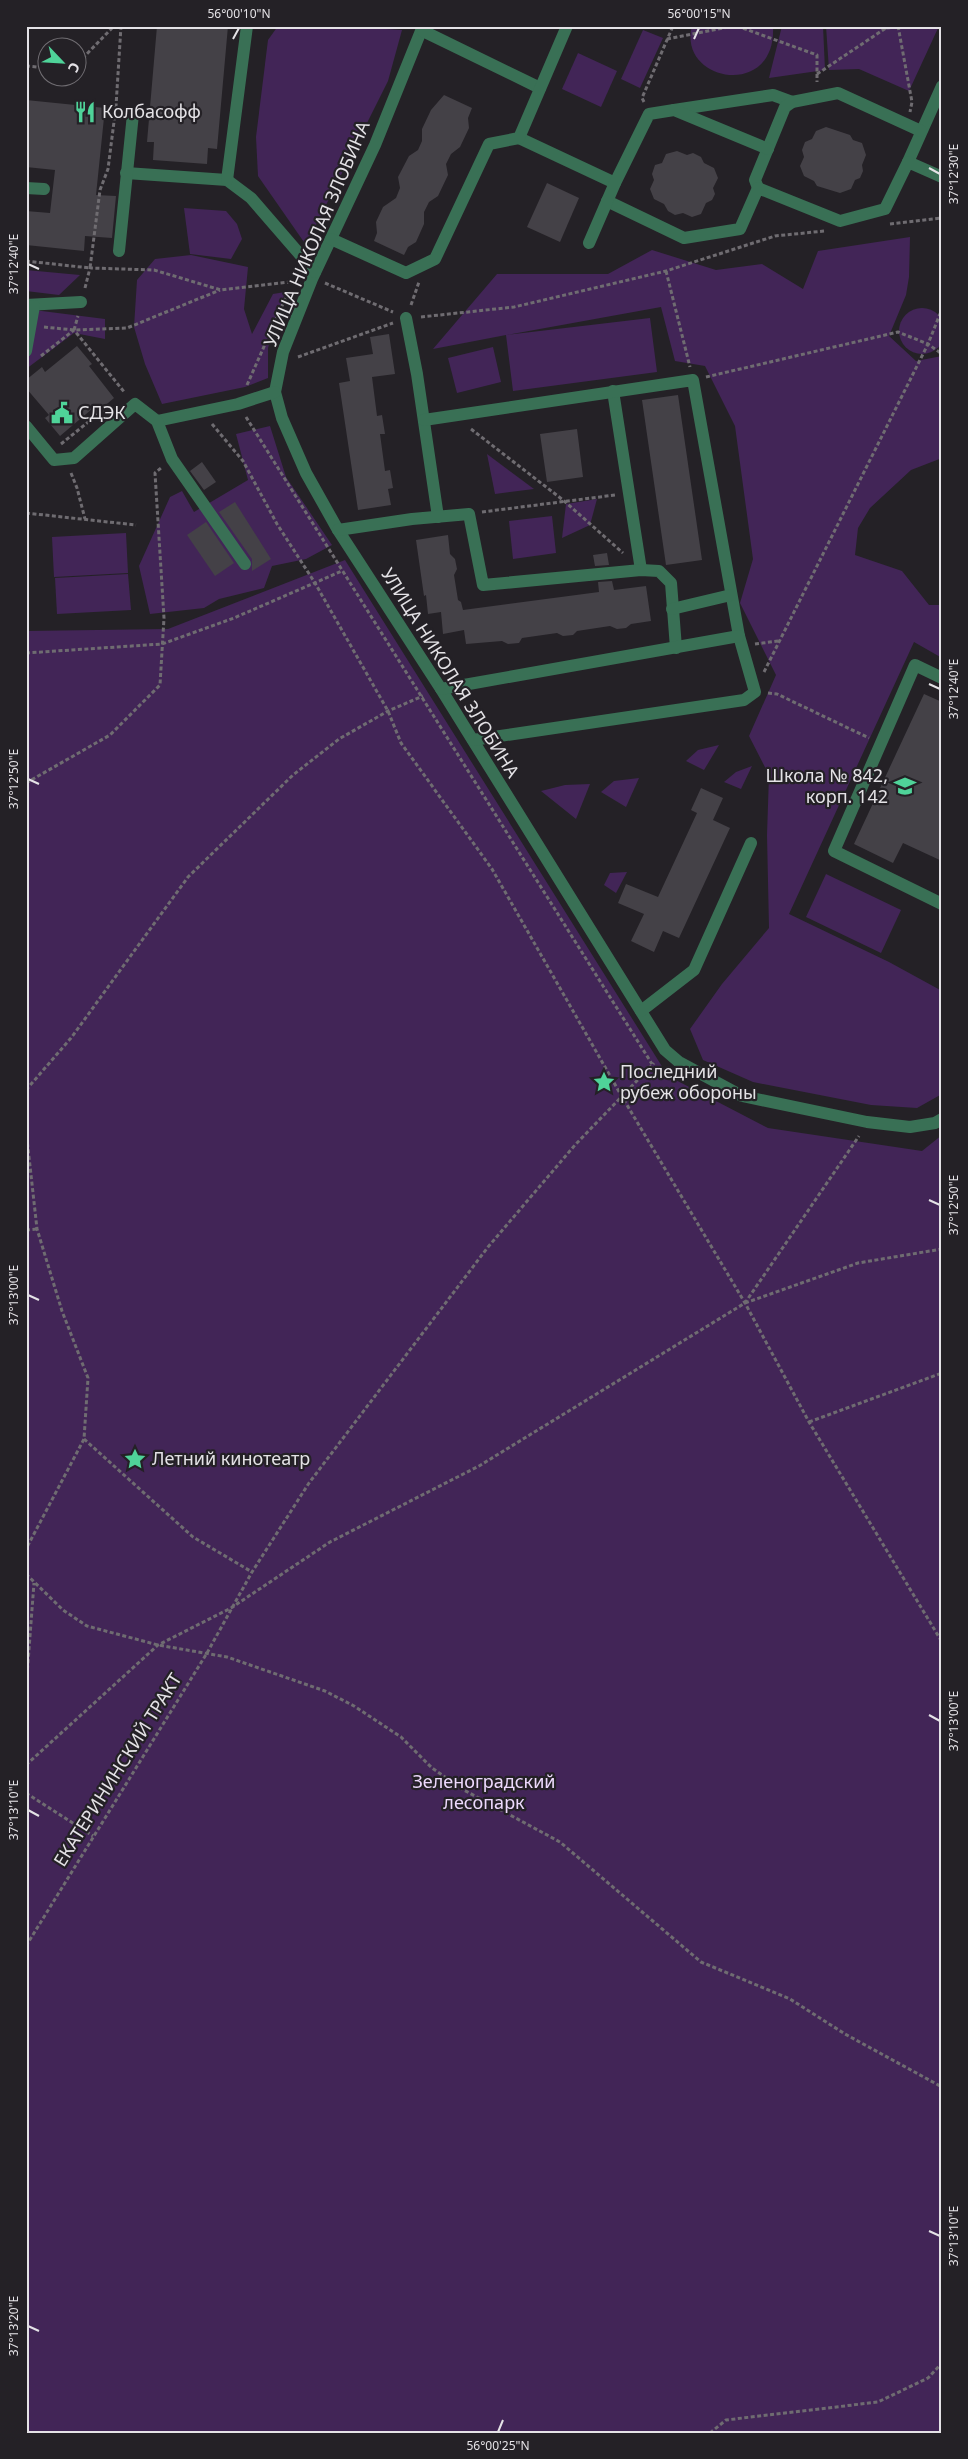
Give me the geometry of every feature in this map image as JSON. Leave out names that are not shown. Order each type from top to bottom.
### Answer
[{"type":"street","points":[[226,180],[248,26]]},
{"type":"street","points":[[519,138],[567,26]]},
{"type":"street","points":[[423,28],[540,88]]},
{"type":"street","name":"УЛИЦА НИКОЛАЯ ЗЛОБИНА","points":[[423,28],[375,145],[314,275],[283,352],[275,392],[282,418],[306,473],[338,530],[441,689],[665,1050],[679,1062],[742,1096],[867,1122],[910,1127],[935,1123],[942,1119]]},
{"type":"street","points":[[758,188],[840,221],[885,209],[942,86]]},
{"type":"street","points":[[607,201],[684,238],[740,229],[758,188],[755,180],[785,107],[792,102],[816,96],[838,93],[921,131]]},
{"type":"street","points":[[590,243],[615,183],[649,114],[773,96],[792,102]]},
{"type":"street","points":[[674,110],[768,149]]},
{"type":"street","points":[[119,251],[133,114]]},
{"type":"street","points":[[331,238],[406,273],[435,260],[489,144],[519,138],[615,183]]},
{"type":"street","points":[[908,162],[942,177]]},
{"type":"street","points":[[126,173],[226,180],[252,198],[303,258],[314,275]]},
{"type":"street","points":[[26,188],[44,189]]},
{"type":"street","points":[[26,351],[32,326],[30,306],[81,302]]},
{"type":"street","points":[[406,318],[418,374],[438,517]]},
{"type":"street","points":[[424,420],[693,380],[740,641],[755,692],[744,700],[473,740]]},
{"type":"street","points":[[613,391],[641,570]]},
{"type":"street","points":[[157,421],[238,404],[275,392]]},
{"type":"street","points":[[26,426],[54,460],[74,458],[135,404],[157,421],[172,459],[245,564]]},
{"type":"street","points":[[338,530],[469,514],[483,584],[641,570],[659,571],[671,583],[676,648]]},
{"type":"street","points":[[672,609],[731,595]]},
{"type":"street","points":[[441,689],[676,648],[740,641]]},
{"type":"street","points":[[942,678],[915,665],[834,851],[942,904]]},
{"type":"street","points":[[641,1012],[694,970],[751,843]]},
{"type":"path","points":[[88,53],[114,26]]},
{"type":"path","points":[[40,357],[74,330],[90,268],[100,190],[108,170],[116,106],[121,26]]},
{"type":"path","points":[[649,114],[642,98],[673,26]]},
{"type":"path","points":[[667,39],[733,26]]},
{"type":"path","points":[[737,26],[817,55],[816,96]]},
{"type":"path","points":[[880,26],[886,28],[899,27],[912,102],[906,124]]},
{"type":"path","points":[[817,74],[886,28]]},
{"type":"path","points":[[883,225],[942,218]]},
{"type":"path","points":[[292,359],[406,318],[514,307],[666,271],[775,236],[834,230]]},
{"type":"path","points":[[303,258],[238,404],[652,1064]]},
{"type":"path","points":[[406,318],[421,277],[435,260]]},
{"type":"path","points":[[26,262],[90,268],[154,270],[221,290]]},
{"type":"path","points":[[666,271],[693,380],[898,332],[928,344],[942,354]]},
{"type":"path","points":[[314,275],[406,318]]},
{"type":"path","points":[[32,326],[74,330],[127,328],[221,290],[294,281]]},
{"type":"path","points":[[881,743],[777,694],[755,692],[928,344],[942,309]]},
{"type":"path","points":[[74,330],[135,404]]},
{"type":"path","points":[[117,398],[125,392]]},
{"type":"path","points":[[56,447],[110,404]]},
{"type":"path","points":[[202,412],[243,460],[277,524],[315,583],[388,711],[401,743],[492,869],[621,1096],[745,1303],[810,1422],[942,1642]]},
{"type":"path","points":[[455,416],[563,500],[641,570]]},
{"type":"path","points":[[64,459],[78,488],[85,519]]},
{"type":"path","points":[[26,783],[110,735],[160,685],[163,608],[155,473],[172,459]]},
{"type":"path","points":[[469,514],[563,500],[629,494]]},
{"type":"path","points":[[26,513],[136,525]]},
{"type":"path","points":[[26,653],[162,644],[234,618],[342,571]]},
{"type":"path","points":[[740,641],[779,641]]},
{"type":"path","points":[[26,1090],[71,1038],[188,877],[293,775],[339,739],[388,711],[441,689]]},
{"type":"path","name":"ЕКАТЕРИНИНСКИЙ ТРАКТ","points":[[26,1946],[207,1653],[252,1572],[309,1482],[488,1247],[575,1145],[657,1059]]},
{"type":"path","points":[[745,1303],[867,1122]]},
{"type":"path","points":[[26,1130],[37,1229],[62,1311],[88,1378],[84,1438],[26,1549]]},
{"type":"path","points":[[26,1230],[37,1229]]},
{"type":"path","points":[[26,1765],[158,1645],[231,1608],[330,1542],[478,1466],[745,1303],[858,1263],[942,1249]]},
{"type":"path","points":[[810,1422],[942,1373]]},
{"type":"path","points":[[84,1438],[194,1537],[252,1572]]},
{"type":"path","points":[[26,1574],[62,1610],[87,1626],[158,1645],[227,1657],[325,1691],[354,1706],[401,1737],[432,1768],[462,1790],[560,1842],[701,1962],[790,1999],[845,2034],[942,2087]]},
{"type":"path","points":[[26,1689],[34,1583]]},
{"type":"path","points":[[26,1793],[93,1836]]},
{"type":"path","points":[[710,2433],[726,2420],[878,2402],[928,2378],[942,2363]]},
{"type":"green space","points":[[278,26],[339,26],[402,30],[388,81],[306,245],[258,176],[256,137],[268,40]]},
{"type":"green space","points":[[692,26],[773,26],[770,50],[760,65],[745,73],[728,75],[712,70],[699,60],[691,45]]},
{"type":"green space","points":[[782,26],[823,26],[825,70],[769,78]]},
{"type":"green space","points":[[826,26],[939,26],[909,91],[859,69],[829,70]]},
{"type":"green space","points":[[643,30],[663,38],[640,88],[621,79]]},
{"type":"green space","points":[[578,53],[617,71],[601,107],[562,89]]},
{"type":"green space","points":[[184,208],[226,211],[237,224],[242,239],[231,259],[190,254]]},
{"type":"green space","points":[[910,237],[909,277],[906,295],[889,336],[916,361],[942,356],[942,458],[911,470],[870,508],[858,528],[855,555],[902,571],[929,605],[942,605],[942,658],[914,642],[789,914],[889,962],[942,991],[942,1094],[917,1108],[871,1105],[753,1082],[703,1060],[690,1029],[722,984],[769,928],[767,835],[769,775],[749,736],[776,675],[740,603],[753,559],[735,426],[705,366],[675,361],[661,307],[433,349],[497,274],[608,274],[652,250],[716,270],[762,264],[803,289],[818,251]]},
{"type":"green space","points":[[191,255],[248,267],[244,309],[252,334],[273,294],[285,292],[268,348],[268,378],[245,387],[162,404],[145,364],[134,327],[137,280],[155,259]]},
{"type":"green space","points":[[26,270],[80,275],[59,295],[26,291]]},
{"type":"green space","points":[[922,308],[935,312],[941,318],[945,331],[941,344],[935,350],[922,354],[909,350],[903,344],[899,331],[903,318],[909,312]]},
{"type":"green space","points":[[26,309],[105,319],[105,339],[74,333],[26,369]]},
{"type":"green space","points":[[650,318],[657,372],[513,391],[506,335]]},
{"type":"green space","points":[[493,347],[501,382],[457,393],[448,358]]},
{"type":"green space","points":[[270,426],[286,477],[332,545],[306,559],[272,566],[264,588],[219,599],[204,608],[150,614],[139,566],[170,497],[182,491],[194,512],[248,480],[236,434]]},
{"type":"green space","points":[[487,454],[534,489],[495,494]]},
{"type":"green space","points":[[597,499],[590,525],[562,538],[566,504]]},
{"type":"green space","points":[[552,516],[556,553],[513,559],[509,521]]},
{"type":"green space","points":[[126,533],[128,573],[54,577],[52,537]]},
{"type":"green space","name":"Зеленоградский лесопарк","points":[[345,560],[668,1076],[768,1128],[922,1151],[942,1135],[942,2433],[26,2433],[26,631],[168,629]]},
{"type":"green space","points":[[128,574],[131,610],[57,614],[55,578]]},
{"type":"green space","points":[[719,745],[704,770],[686,761],[698,750]]},
{"type":"green space","points":[[752,766],[741,789],[724,782],[736,772]]},
{"type":"green space","points":[[639,778],[626,807],[601,792],[614,781]]},
{"type":"green space","points":[[590,784],[576,819],[541,791],[565,785]]},
{"type":"green space","points":[[627,872],[616,893],[604,885],[610,873]]},
{"type":"green space","points":[[826,874],[901,910],[881,953],[806,917]]},
{"type":"building","points":[[157,26],[228,26],[217,149],[208,148],[207,164],[153,160],[154,142],[147,142]]},
{"type":"building","points":[[444,95],[472,108],[468,118],[469,128],[460,147],[451,154],[446,164],[448,175],[438,196],[429,202],[424,212],[424,224],[416,242],[408,247],[404,255],[374,241],[377,233],[376,222],[383,207],[396,198],[400,188],[398,177],[409,156],[418,150],[422,141],[422,129],[431,110]]},
{"type":"building","points":[[26,100],[105,108],[96,195],[116,196],[112,238],[85,236],[84,251],[26,245],[26,211],[50,213],[55,170],[26,167]]},
{"type":"building","points":[[826,127],[850,135],[853,140],[862,143],[866,155],[860,178],[855,180],[851,189],[840,193],[817,186],[814,181],[804,176],[800,166],[804,157],[802,150],[805,142],[812,139],[816,131]]},
{"type":"building","points":[[677,151],[687,155],[693,153],[701,157],[704,163],[714,168],[718,178],[713,188],[715,194],[712,200],[706,203],[701,214],[692,217],[683,213],[675,215],[668,211],[664,204],[654,199],[650,189],[654,180],[652,174],[655,165],[662,163],[666,154]]},
{"type":"building","points":[[547,183],[579,198],[560,242],[527,227]]},
{"type":"building","points":[[389,334],[395,374],[372,377],[377,416],[382,415],[385,434],[380,434],[385,471],[390,470],[393,488],[388,489],[391,505],[358,510],[339,383],[350,381],[346,358],[373,354],[370,337]]},
{"type":"building","points":[[77,346],[92,364],[89,366],[114,398],[95,414],[92,409],[60,436],[45,418],[49,415],[26,388],[26,380],[42,367],[45,372]]},
{"type":"building","points":[[678,395],[702,560],[666,565],[642,400]]},
{"type":"building","points":[[577,429],[583,477],[547,482],[540,434]]},
{"type":"building","points":[[202,462],[216,482],[204,490],[190,471]]},
{"type":"building","points":[[235,502],[271,559],[252,571],[252,559],[219,512]]},
{"type":"building","points":[[206,522],[234,563],[215,576],[187,535]]},
{"type":"building","points":[[448,535],[450,554],[455,559],[457,569],[454,575],[458,600],[461,602],[463,610],[599,592],[598,582],[612,581],[614,590],[646,586],[651,621],[631,624],[626,628],[617,629],[610,626],[577,631],[573,635],[563,636],[557,633],[522,638],[519,643],[508,644],[502,641],[466,644],[464,630],[443,634],[441,612],[428,614],[426,595],[424,596],[416,540]]},
{"type":"building","points":[[607,553],[609,565],[595,566],[593,555]]},
{"type":"building","name":"Школа № 842, корп. 142","points":[[924,694],[942,702],[942,861],[903,843],[893,863],[854,844]]},
{"type":"building","points":[[701,788],[723,798],[713,820],[730,828],[679,938],[663,931],[654,952],[631,941],[644,914],[618,903],[626,884],[658,897],[697,813],[691,810]]},
{"type":"place","name":"Колбасофф","points":[[85,112]]},
{"type":"place","name":"СДЭК","points":[[62,413]]},
{"type":"place","name":"Школа № 842, корп. 142","points":[[905,786]]},
{"type":"place","name":"Последний рубеж обороны","points":[[604,1082]]},
{"type":"place","name":"Летний кинотеатр","points":[[135,1459]]}]
